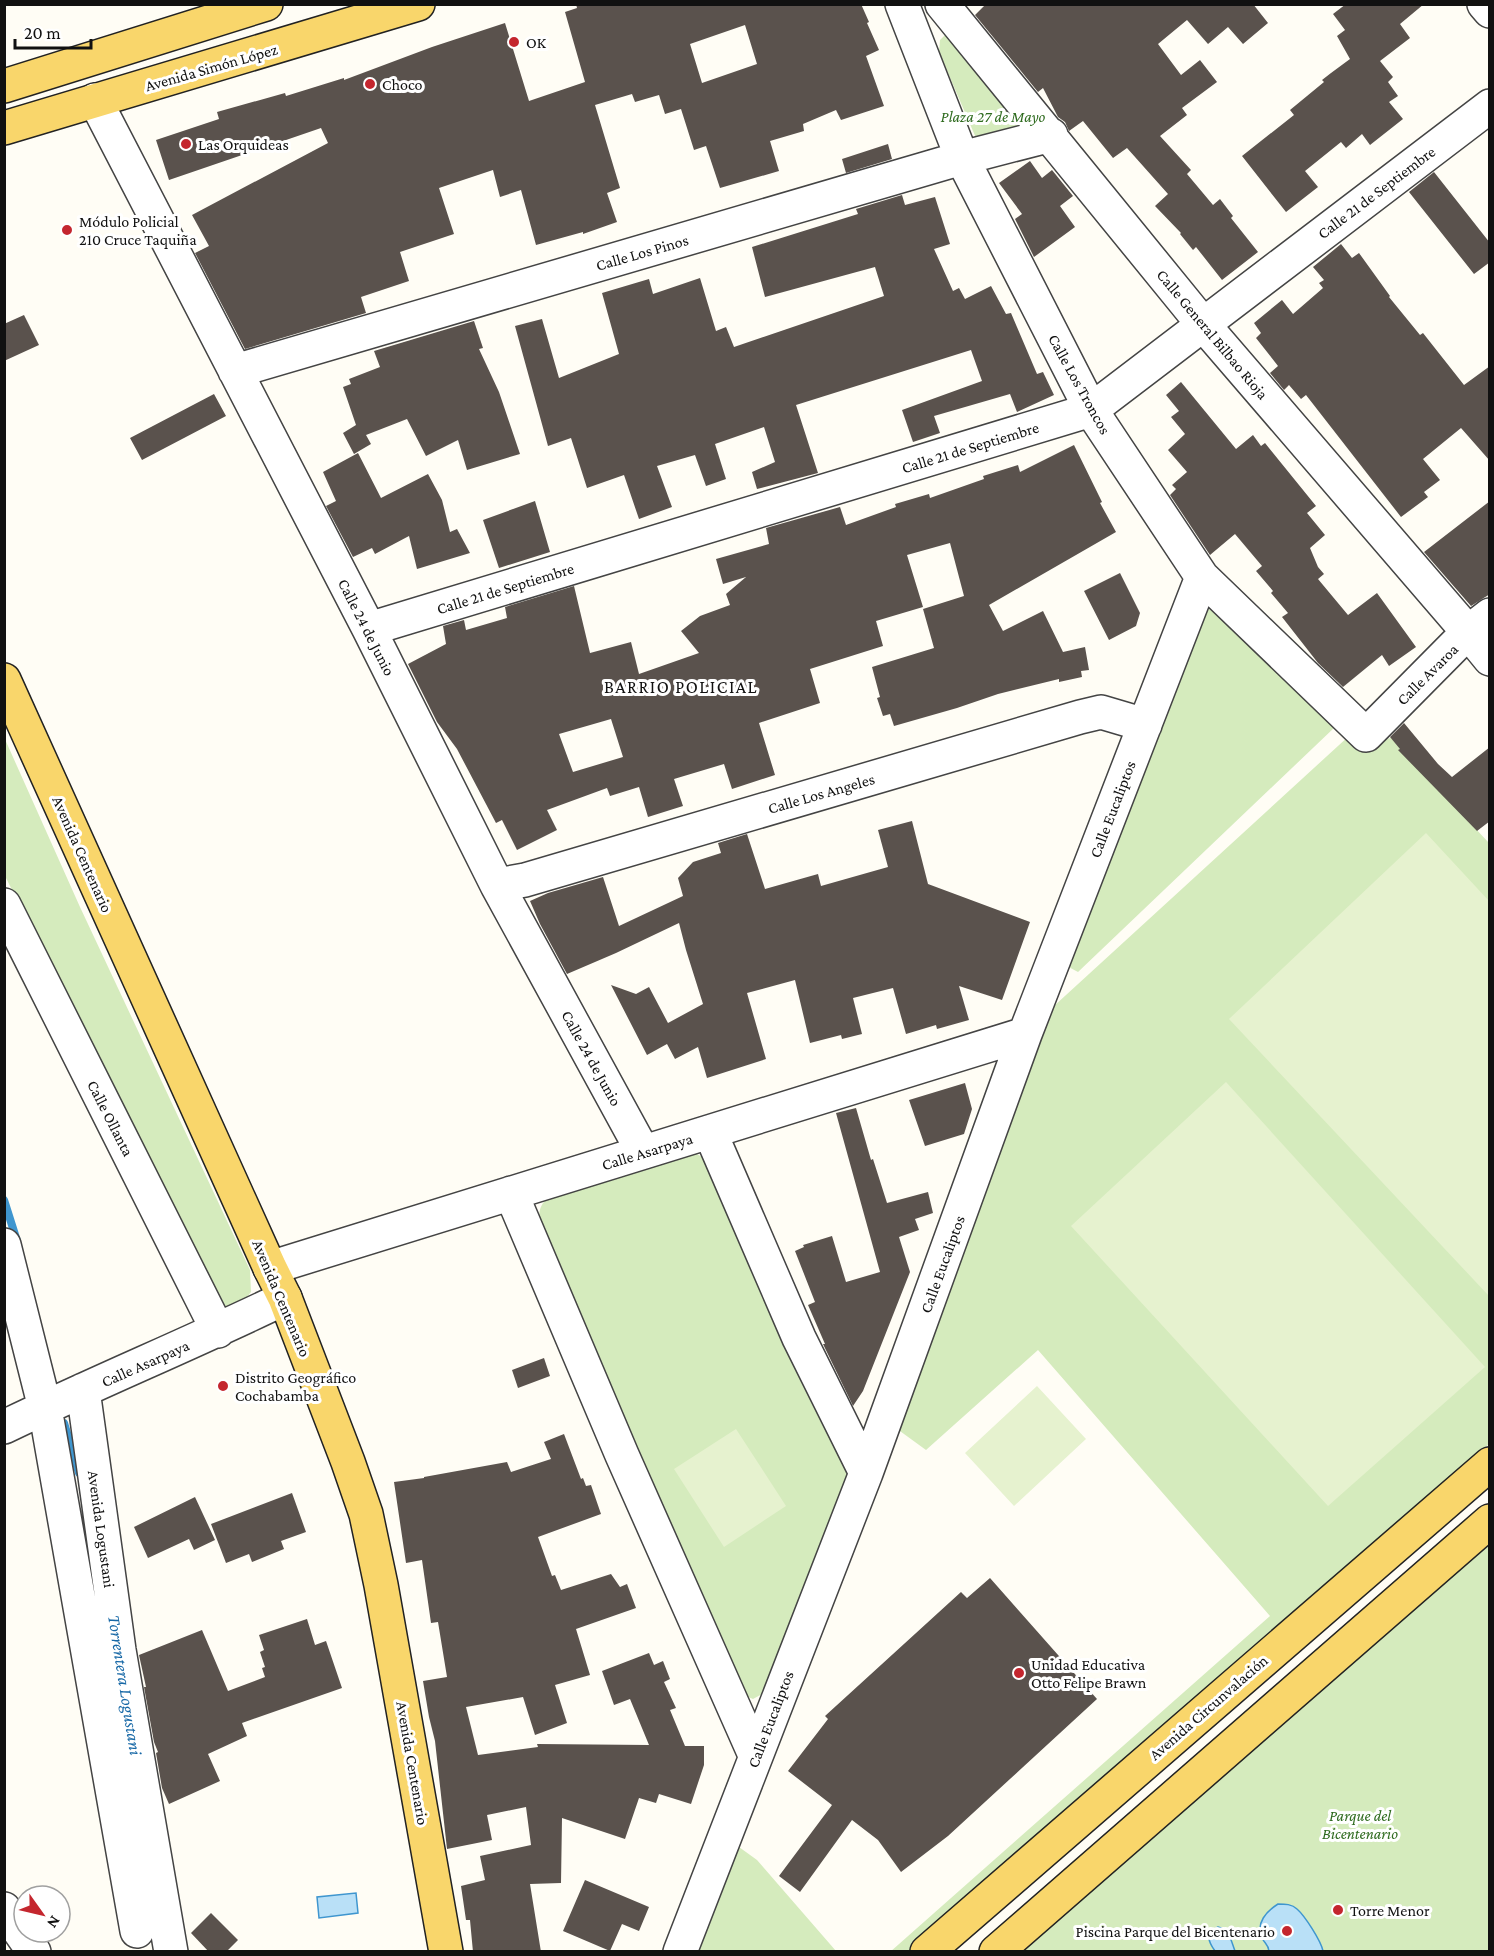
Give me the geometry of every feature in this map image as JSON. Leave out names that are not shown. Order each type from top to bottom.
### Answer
[{"type":"main road","points":[[4,86],[266,4]]},
{"type":"main road","name":"Avenida Simón López","points":[[4,128],[370,11],[418,4]]},
{"type":"main road","name":"Avenida Centenario","points":[[4,680],[285,1298],[348,1462],[366,1514],[383,1596],[446,1952]]},
{"type":"main road","name":"Avenida Circunvalación","points":[[927,1952],[1490,1464]]},
{"type":"main road","points":[[996,1952],[1490,1521]]},
{"type":"street","name":"Calle Los Troncos","points":[[902,4],[962,158],[1091,410],[1202,577],[1366,735]]},
{"type":"street","name":"Calle General Bilbao Rioja","points":[[942,4],[1203,323],[1479,624],[1490,659]]},
{"type":"street","points":[[1484,4],[1490,11]]},
{"type":"street","name":"Calle 24 de Junio","points":[[95,100],[369,629],[497,885],[643,1152]]},
{"type":"street","name":"Calle 21 de Septiembre","points":[[369,629],[1091,410],[1490,106]]},
{"type":"street","name":"Calle Los Pinos","points":[[235,371],[962,158],[1051,135]]},
{"type":"street","name":"Calle Eucaliptos","points":[[680,1952],[866,1473],[1025,1034],[1202,577]]},
{"type":"street","name":"Calle Avaroa","points":[[1366,735],[1479,624]]},
{"type":"street","name":"Calle Los Angeles","points":[[497,885],[525,880],[1080,717],[1101,712],[1145,725]]},
{"type":"street","name":"Calle Ollanta","points":[[4,905],[218,1331]]},
{"type":"street","name":"Calle Asarpaya","points":[[270,1268],[1025,1034]]},
{"type":"street","points":[[710,1132],[799,1338],[866,1473]]},
{"type":"street","points":[[511,1193],[622,1455],[756,1755]]},
{"type":"street","points":[[4,1245],[45,1408],[137,1931]]},
{"type":"street","name":"Calle Asarpaya","points":[[4,1427],[218,1331],[285,1298]]},
{"type":"street","name":"Avenida Logustani","points":[[83,1390],[119,1650],[171,1952]]},
{"type":"street","points":[[4,1909],[34,1952]]},
{"type":"green space","name":"Plaza 27 de Mayo","points":[[946,34],[1032,127],[979,145],[939,52],[940,40]]},
{"type":"green space","points":[[1210,609],[1335,727],[1078,972],[1063,964],[1199,614]]},
{"type":"green space","points":[[1350,735],[1361,742],[1391,738],[1489,843],[1489,1444],[909,1951],[890,1952],[1270,1616],[1038,1350],[926,1450],[893,1426],[1054,1006]]},
{"type":"green space","points":[[4,737],[80,907],[250,1270],[251,1292],[239,1307],[225,1313],[5,876]]},
{"type":"green space","points":[[1426,833],[1489,901],[1489,1296],[1229,1019]]},
{"type":"green space","points":[[1226,1082],[1485,1367],[1328,1506],[1071,1226]]},
{"type":"green space","points":[[695,1153],[704,1158],[850,1475],[764,1693],[753,1699],[741,1694],[539,1219],[542,1205],[549,1197]]},
{"type":"green space","points":[[1037,1386],[1086,1439],[1014,1506],[965,1453]]},
{"type":"green space","points":[[736,1429],[786,1506],[724,1547],[674,1469]]},
{"type":"green space","name":"Parque del Bicentenario","points":[[1489,1542],[1489,1951],[1017,1952]]},
{"type":"green space","points":[[739,1847],[757,1860],[836,1951],[697,1952]]},
{"type":"water","points":[[356,1893],[358,1913],[319,1918],[317,1897]]},
{"type":"water","name":"Piscina Parque del Bicentenario","points":[[1278,1904],[1291,1905],[1300,1912],[1316,1935],[1323,1951],[1269,1951],[1260,1933],[1260,1927],[1266,1914]]},
{"type":"water","name":"Piscina Parque del Bicentenario","points":[[1218,1927],[1228,1933],[1235,1951],[1215,1951],[1209,1935]]},
{"type":"building","points":[[576,4],[861,4],[879,50],[866,56],[884,106],[841,120],[836,110],[803,124],[804,131],[770,141],[779,171],[720,188],[706,146],[694,150],[681,109],[665,114],[659,95],[635,102],[632,94],[595,105],[620,188],[607,193],[617,222],[583,234],[583,232],[536,245],[521,190],[500,197],[493,170],[439,188],[454,234],[400,252],[409,281],[361,297],[366,313],[245,349],[195,253],[209,246],[192,215],[328,143],[321,128],[169,180],[156,140],[219,119],[217,112],[285,93],[286,96],[344,78],[344,80],[505,23],[529,101],[585,82],[565,12],[577,8]],"holes":[[[745,25],[757,64],[702,83],[690,44]]]},
{"type":"building","points":[[986,4],[1253,4],[1268,23],[1243,44],[1228,27],[1208,44],[1187,20],[1158,44],[1181,75],[1200,60],[1217,82],[1182,108],[1187,115],[1160,136],[1191,170],[1187,174],[1213,205],[1220,199],[1233,216],[1231,218],[1258,252],[1222,280],[1196,247],[1193,250],[1181,233],[1155,206],[1168,194],[1127,148],[1113,158],[1083,121],[1069,131],[1065,122],[1058,117],[1043,88],[1038,92],[975,15]]},
{"type":"building","points":[[1346,4],[1424,4],[1400,24],[1410,38],[1380,61],[1393,77],[1388,82],[1398,96],[1389,102],[1403,119],[1370,145],[1362,134],[1346,148],[1341,142],[1305,171],[1318,187],[1286,212],[1242,156],[1294,115],[1290,110],[1324,82],[1322,80],[1350,59],[1337,36],[1345,30],[1333,14]]},
{"type":"building","points":[[888,144],[892,159],[846,173],[842,159]]},
{"type":"building","points":[[1030,161],[1042,178],[1052,170],[1073,196],[1060,206],[1075,227],[1034,257],[1015,219],[1022,214],[999,183]]},
{"type":"building","points":[[1434,172],[1490,243],[1490,262],[1474,274],[1409,192]]},
{"type":"building","points":[[902,195],[905,205],[935,197],[950,244],[934,249],[953,291],[959,288],[965,299],[991,286],[1006,314],[1011,313],[1037,374],[1043,372],[1054,395],[1017,412],[1010,394],[934,416],[940,433],[913,442],[902,410],[982,381],[971,350],[796,405],[818,473],[757,489],[752,472],[775,462],[764,427],[715,444],[726,479],[706,486],[695,455],[657,466],[672,507],[639,519],[624,475],[587,488],[571,438],[548,446],[515,326],[542,319],[559,378],[619,354],[602,293],[649,279],[653,294],[700,278],[716,331],[726,327],[734,347],[884,296],[875,267],[765,297],[752,247],[858,214],[856,209]]},
{"type":"building","points":[[1341,244],[1352,258],[1359,253],[1389,297],[1420,335],[1423,333],[1464,385],[1490,366],[1490,461],[1461,428],[1423,459],[1440,480],[1424,492],[1428,497],[1401,517],[1306,395],[1301,399],[1289,385],[1284,390],[1270,373],[1278,366],[1256,338],[1261,333],[1254,323],[1282,300],[1293,314],[1323,288],[1319,283],[1324,280],[1313,267]]},
{"type":"building","points":[[24,315],[39,345],[4,361],[4,324]]},
{"type":"building","points":[[474,321],[483,348],[479,349],[499,392],[520,454],[467,470],[458,440],[426,456],[407,419],[366,435],[371,444],[354,454],[343,433],[356,425],[343,387],[351,384],[349,379],[380,367],[374,351]]},
{"type":"building","points":[[1181,382],[1236,449],[1253,435],[1261,446],[1265,443],[1316,506],[1307,513],[1325,535],[1310,548],[1318,567],[1324,574],[1318,579],[1348,615],[1377,593],[1416,647],[1389,666],[1382,655],[1343,687],[1318,663],[1282,617],[1288,613],[1256,571],[1262,566],[1235,534],[1210,555],[1170,495],[1176,489],[1172,485],[1187,472],[1168,450],[1185,434],[1171,417],[1179,411],[1166,395]]},
{"type":"building","points":[[214,394],[226,416],[142,460],[130,438]]},
{"type":"building","points":[[1074,445],[1102,502],[1100,503],[1116,532],[989,605],[1003,631],[1043,611],[1063,652],[1085,647],[1089,670],[1081,671],[1082,677],[1059,682],[1059,679],[998,694],[894,726],[890,714],[883,716],[877,698],[880,697],[872,667],[934,648],[923,609],[964,596],[950,543],[907,555],[923,607],[876,621],[883,646],[810,669],[820,703],[759,723],[775,775],[732,789],[724,764],[674,779],[683,806],[648,817],[639,787],[610,796],[607,788],[547,810],[557,830],[517,850],[502,820],[496,823],[457,749],[437,722],[408,664],[446,644],[443,626],[464,620],[466,630],[507,618],[505,607],[574,586],[590,653],[631,642],[639,674],[699,653],[681,631],[700,616],[730,605],[726,594],[746,577],[723,584],[716,559],[769,544],[766,528],[840,507],[846,525],[896,507],[895,504],[929,494],[930,498],[984,479],[983,476],[1018,465],[1020,472]],"holes":[[[611,719],[623,757],[573,772],[559,734]]]},
{"type":"building","points":[[358,453],[381,498],[428,474],[442,500],[450,532],[457,529],[470,553],[417,569],[409,536],[375,554],[372,548],[353,557],[326,506],[336,501],[323,472]]},
{"type":"building","points":[[535,501],[550,552],[499,568],[483,520]]},
{"type":"building","points":[[1490,501],[1490,594],[1471,606],[1424,552]]},
{"type":"building","points":[[1120,573],[1140,613],[1136,626],[1109,640],[1084,591]]},
{"type":"building","points":[[1404,723],[1438,764],[1452,777],[1490,747],[1490,821],[1477,831],[1398,750],[1400,749],[1390,737]]},
{"type":"building","points":[[912,821],[928,884],[1030,922],[1002,1000],[959,986],[969,1020],[937,1029],[936,1025],[906,1034],[893,988],[853,998],[862,1034],[842,1039],[841,1035],[810,1043],[795,980],[747,993],[766,1059],[707,1078],[698,1047],[675,1059],[667,1044],[647,1055],[611,985],[636,994],[649,987],[668,1023],[703,1004],[679,923],[567,974],[530,901],[548,893],[603,877],[619,926],[683,896],[678,878],[693,862],[721,853],[718,843],[747,834],[765,889],[818,874],[821,886],[888,867],[878,830]]},
{"type":"building","points":[[965,1083],[972,1109],[964,1134],[925,1146],[909,1100]]},
{"type":"building","points":[[856,1108],[871,1160],[873,1159],[887,1203],[928,1192],[933,1213],[915,1219],[919,1230],[899,1237],[910,1272],[863,1391],[853,1406],[823,1344],[825,1344],[808,1305],[815,1302],[795,1251],[804,1247],[803,1245],[832,1236],[846,1282],[880,1272],[836,1113]]},
{"type":"building","points":[[544,1358],[550,1376],[518,1388],[512,1370]]},
{"type":"building","points":[[564,1434],[581,1479],[583,1478],[586,1486],[591,1485],[601,1514],[538,1537],[552,1576],[555,1575],[561,1590],[611,1574],[620,1587],[627,1584],[636,1608],[576,1629],[590,1675],[555,1685],[567,1723],[535,1735],[523,1697],[466,1707],[478,1755],[538,1747],[537,1744],[649,1745],[630,1699],[614,1705],[602,1671],[649,1653],[654,1665],[663,1661],[670,1679],[664,1682],[676,1708],[670,1710],[685,1746],[704,1746],[704,1765],[691,1804],[659,1794],[656,1803],[639,1798],[625,1839],[562,1818],[561,1883],[530,1884],[541,1952],[473,1952],[470,1920],[466,1920],[461,1886],[485,1880],[480,1856],[531,1845],[526,1807],[487,1815],[492,1840],[447,1849],[435,1741],[423,1681],[447,1677],[438,1622],[431,1623],[422,1560],[406,1563],[394,1482],[507,1462],[511,1472],[551,1459],[544,1442]]},
{"type":"building","points":[[292,1493],[306,1532],[281,1541],[284,1549],[252,1562],[249,1554],[226,1563],[211,1524]]},
{"type":"building","points":[[195,1497],[215,1540],[194,1550],[189,1539],[148,1558],[134,1527]]},
{"type":"building","points":[[990,1578],[1097,1699],[948,1836],[901,1872],[878,1840],[852,1820],[800,1892],[779,1876],[832,1805],[788,1771],[828,1719],[825,1716],[961,1592],[967,1598]]},
{"type":"building","points":[[307,1619],[315,1645],[326,1641],[342,1688],[242,1723],[247,1736],[208,1754],[220,1781],[169,1804],[162,1788],[156,1753],[158,1752],[154,1742],[139,1655],[202,1630],[228,1691],[265,1677],[262,1668],[265,1667],[260,1652],[264,1650],[259,1635]]},
{"type":"building","points":[[585,1880],[649,1907],[639,1931],[622,1924],[610,1951],[563,1931]]},
{"type":"building","points":[[211,1913],[238,1940],[226,1952],[209,1952],[191,1933]]},
{"type":"waterway","name":"Torrentera Logustani","points":[[4,1200],[17,1241]]},
{"type":"waterway","name":"Torrentera Logustani","points":[[64,1423],[79,1473]]},
{"type":"place","name":"OK","points":[[514,42]]},
{"type":"place","name":"Choco","points":[[370,84]]},
{"type":"place","name":"Las Orquideas","points":[[186,144]]},
{"type":"place","name":"Módulo Policial 210 Cruce Taquiña","points":[[67,230]]},
{"type":"place","name":"Distrito Geográfico Cochabamba","points":[[223,1386]]},
{"type":"place","name":"Unidad Educativa Otto Felipe Brawn","points":[[1019,1673]]},
{"type":"place","name":"Torre Menor","points":[[1338,1910]]},
{"type":"place","name":"Piscina Parque del Bicentenario","points":[[1287,1931]]},
{"type":"district","name":"BARRIO POLICIAL","points":[[681,687]]}]
